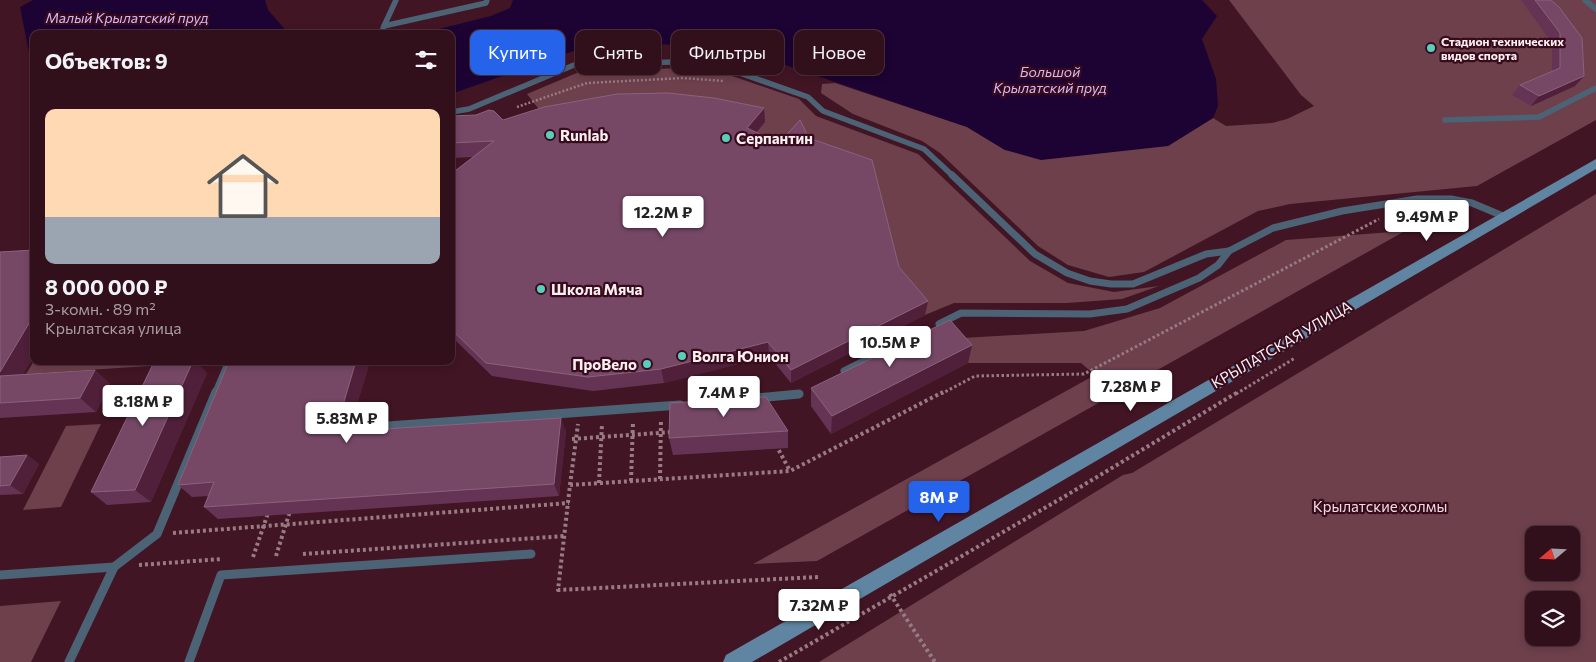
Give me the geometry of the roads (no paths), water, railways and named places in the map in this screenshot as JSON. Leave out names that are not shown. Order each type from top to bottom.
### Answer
[{"type":"main road","name":"КРЫЛАТСКАЯ УЛИЦА","points":[[733,662],[1596,163]]},
{"type":"lane","points":[[382,30],[396,0]]},
{"type":"lane","points":[[384,26],[486,3],[487,0]]},
{"type":"lane","points":[[1585,0],[1596,9]]},
{"type":"lane","points":[[455,111],[469,109],[574,65],[706,61],[808,97],[822,111],[924,149],[1035,254],[1067,273],[1111,284],[1132,284],[1206,254],[1229,250],[1273,228],[1342,211],[1417,199],[1451,199],[1472,203],[1503,216]]},
{"type":"lane","points":[[1445,120],[1539,117],[1596,88]]},
{"type":"lane","points":[[939,324],[961,313],[1090,314],[1127,309],[1199,278],[1218,265],[1229,250]]},
{"type":"lane","points":[[844,371],[896,345]]},
{"type":"lane","points":[[69,662],[114,567],[157,534],[227,365]]},
{"type":"lane","points":[[750,399],[799,394]]},
{"type":"lane","points":[[374,427],[691,404]]},
{"type":"lane","points":[[189,662],[220,575],[531,554]]},
{"type":"lane","points":[[0,575],[114,567]]},
{"type":"water","name":"Малый Крылатский пруд","points":[[33,0],[265,0],[268,10],[286,30],[30,30],[30,57],[20,7]]},
{"type":"water","name":"Большой Крылатский пруд","points":[[513,0],[1202,0],[1217,16],[1202,39],[1216,79],[1218,106],[1213,118],[1168,146],[1041,160],[1005,150],[967,127],[815,75],[884,75],[884,30],[794,30],[794,68],[784,64],[784,30],[671,30],[671,45],[661,44],[661,30],[575,30],[575,50],[565,54],[565,30],[470,30],[470,75],[505,75],[455,93],[455,30],[435,30],[491,16],[510,8]]},
{"type":"place","name":"Стадион технических видов спорта","points":[[1431,48]]},
{"type":"place","name":"Runlab","points":[[550,135]]},
{"type":"place","name":"Серпантин","points":[[726,138]]},
{"type":"place","name":"Школа Мяча","points":[[541,289]]},
{"type":"place","name":"Волга Юнион","points":[[682,356]]},
{"type":"place","name":"ПроВело","points":[[647,364]]},
{"type":"park label","name":"Крылатские холмы","points":[[1380,506]]}]
